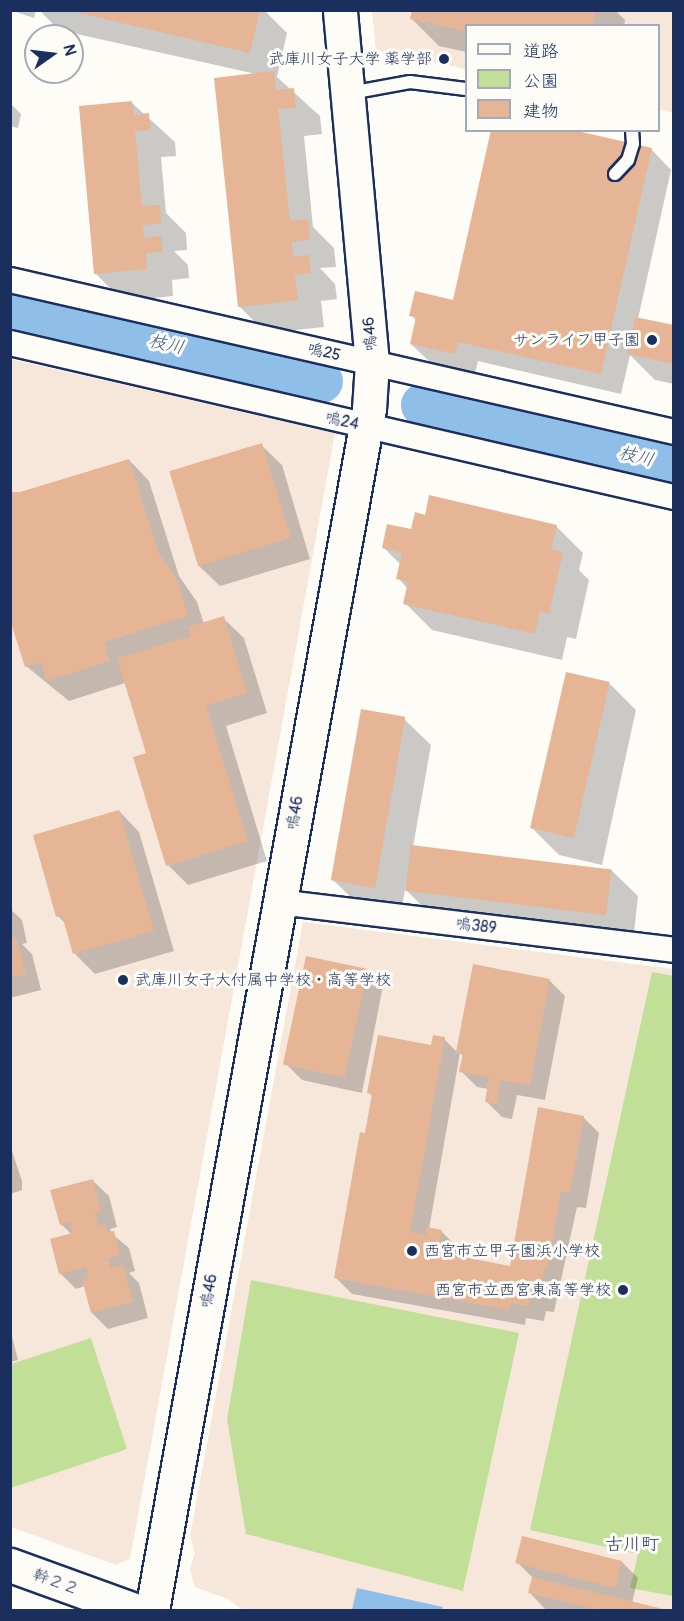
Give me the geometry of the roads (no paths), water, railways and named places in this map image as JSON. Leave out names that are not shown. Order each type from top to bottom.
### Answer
[{"type":"street","name":"鳴46","points":[[152,1611],[366,427],[372,363],[351,93],[340,10]]},
{"type":"street","name":"鳴25","points":[[10,280],[674,432]]},
{"type":"street","name":"鳴24","points":[[10,343],[674,497]]},
{"type":"street","name":"鳴389","points":[[279,902],[674,950]]},
{"type":"street","name":"幹２２","points":[[10,1565],[134,1611]]},
{"type":"lane","points":[[351,93],[410,82],[465,89]]},
{"type":"lane","points":[[615,174],[627,160],[633,144],[632,132]]},
{"type":"water","points":[[357,1588],[443,1607],[442,1610],[352,1610]]},
{"type":"waterway","name":"枝川","points":[[10,310],[321,381]]},
{"type":"waterway","name":"枝川","points":[[423,405],[674,467]]},
{"type":"place","name":"武庫川女子大学 薬学部","points":[[444,59]]},
{"type":"place","name":"サンライフ甲子園","points":[[652,340]]},
{"type":"place","name":"武庫川女子大付属中学校・高等学校","points":[[123,980]]},
{"type":"place","name":"西宮市立甲子園浜小学校","points":[[412,1251]]},
{"type":"place","name":"西宮市立西宮東高等学校","points":[[623,1290]]},
{"type":"district","name":"古川町","points":[[632,1545]]}]
